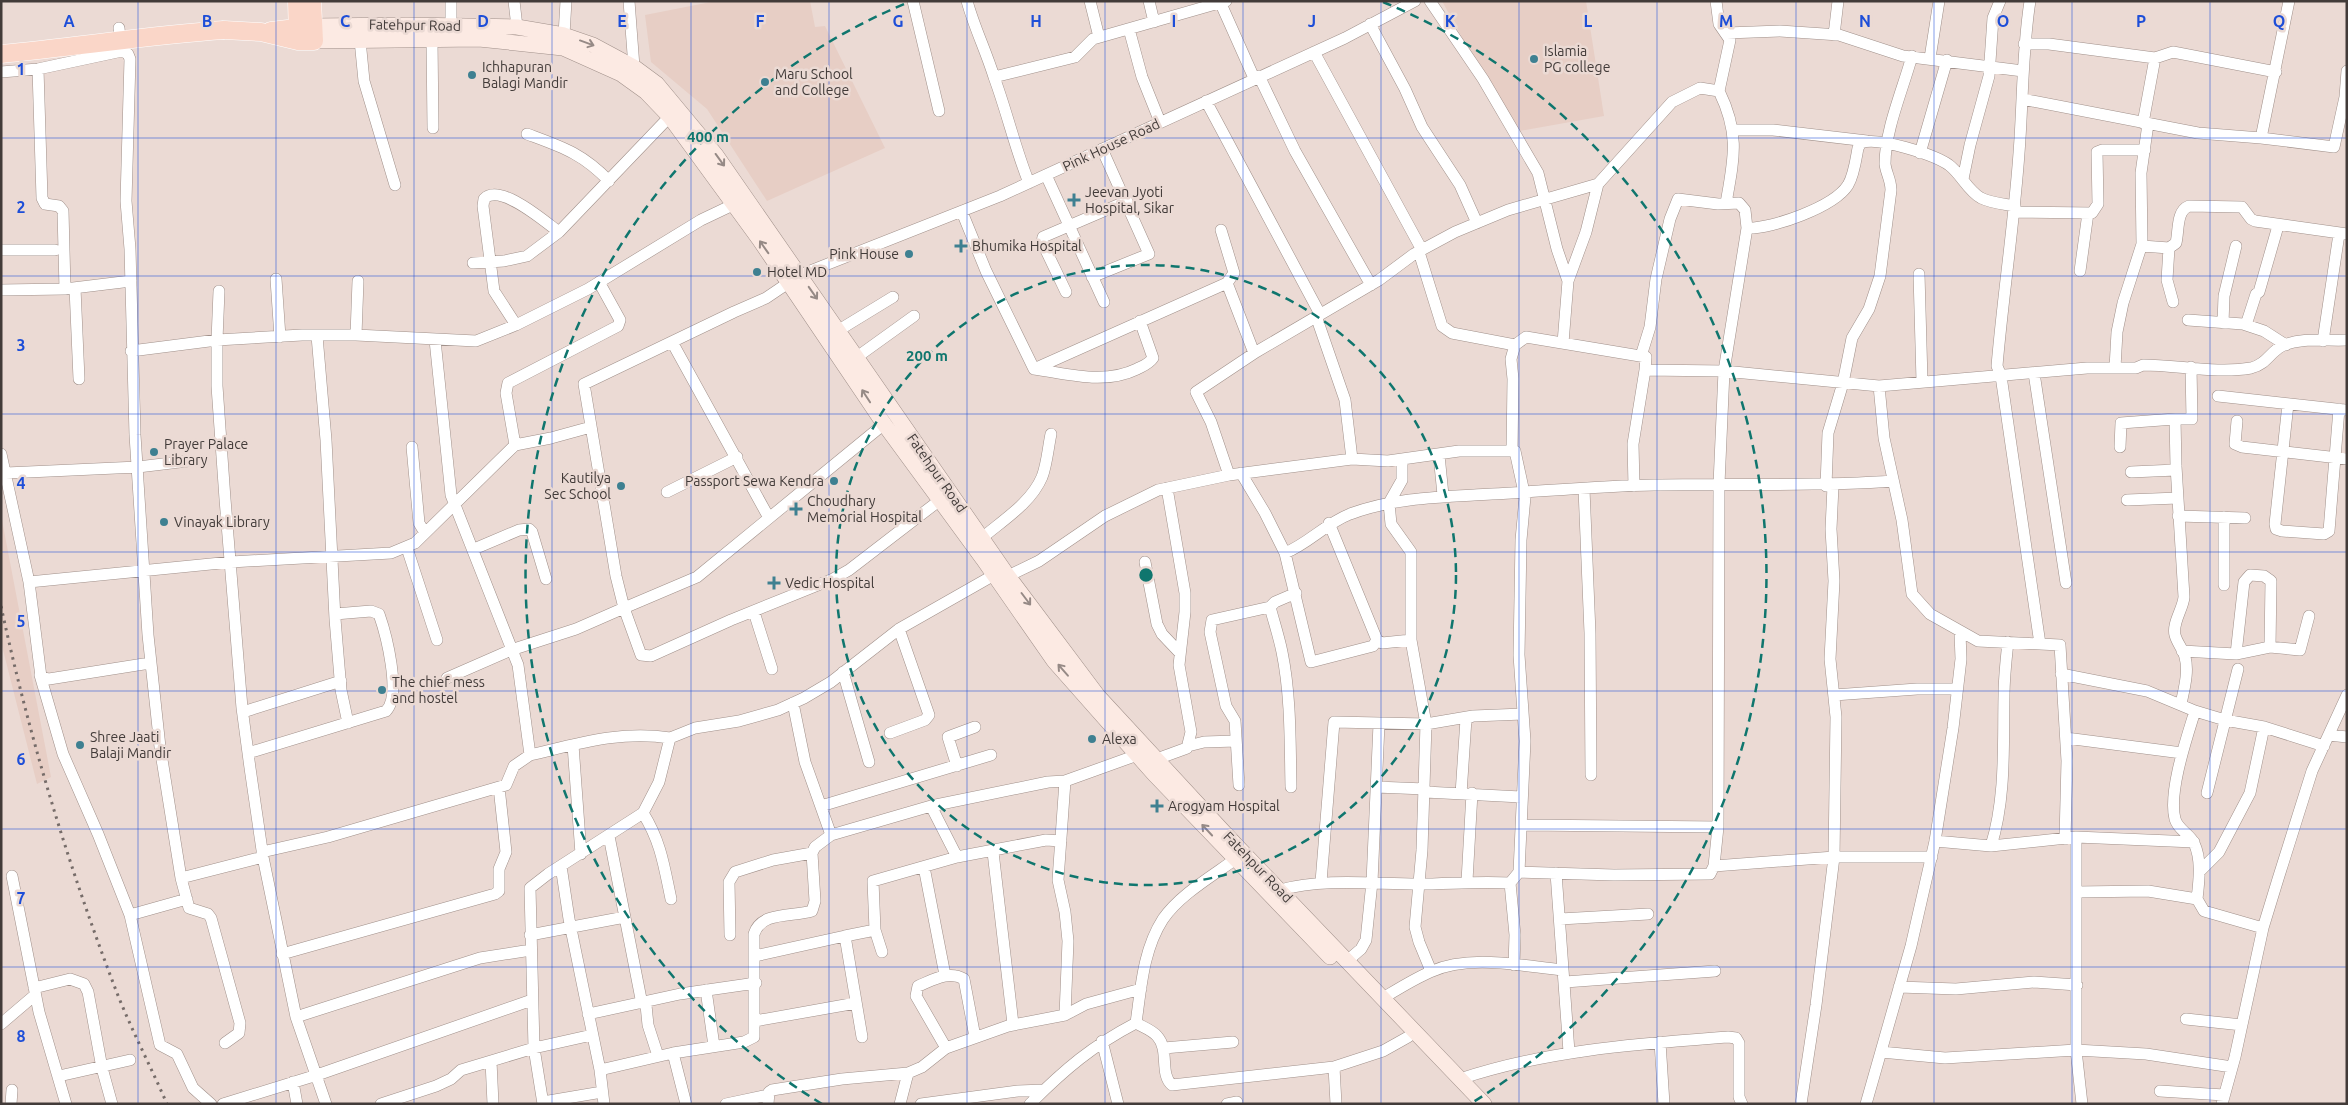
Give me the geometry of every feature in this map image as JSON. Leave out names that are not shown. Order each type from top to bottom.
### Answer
[{"type":"main road","points":[[297,1],[306,34]]},
{"type":"main road","points":[[306,34],[312,1]]},
{"type":"main road","points":[[1,54],[90,45],[154,35],[224,30],[306,34]]},
{"type":"street","points":[[451,1],[451,25]]},
{"type":"street","points":[[514,1],[517,27]]},
{"type":"street","points":[[564,35],[566,1]]},
{"type":"street","points":[[629,1],[634,67]]},
{"type":"street","points":[[913,1],[939,111]]},
{"type":"street","points":[[967,1],[977,35],[994,77],[1017,153],[1029,183]]},
{"type":"street","points":[[1090,1],[1099,37]]},
{"type":"street","points":[[1149,1],[1154,22]]},
{"type":"street","name":"Pink House Road","points":[[591,427],[584,384],[766,298],[794,278],[962,212],[1029,183],[1314,52],[1415,1]]},
{"type":"street","points":[[1430,1],[1483,79],[1538,173],[1568,281]]},
{"type":"street","points":[[1716,1],[1719,24],[1727,33],[1730,45],[1719,91],[1730,114],[1733,130],[1732,171],[1726,203]]},
{"type":"street","points":[[1834,35],[1838,1]]},
{"type":"street","points":[[1930,58],[1939,1]]},
{"type":"street","points":[[1963,179],[1970,145],[1989,76],[1993,18],[2000,1]]},
{"type":"street","points":[[2030,1],[2024,44],[2014,209],[1997,366],[2002,376],[2040,644]]},
{"type":"street","points":[[2261,138],[2289,1]]},
{"type":"street","points":[[994,77],[1075,57],[1082,52],[1088,42],[1099,37],[1224,2],[1257,77],[1295,151],[1371,285]]},
{"type":"street","points":[[1370,24],[1405,89],[1422,127],[1460,185],[1477,223]]},
{"type":"street","name":"Fatehpur Road","points":[[306,34],[451,25],[517,27],[564,35],[593,45],[634,67],[657,84],[674,112],[794,278],[839,330],[982,538],[1001,575],[1098,696],[1239,856],[1280,890],[1383,998],[1432,1055],[1460,1079],[1484,1104]]},
{"type":"street","points":[[119,28],[122,51]]},
{"type":"street","points":[[1129,29],[1142,77],[1160,122]]},
{"type":"street","points":[[1727,33],[1780,31],[1834,35],[1912,56],[2023,71]]},
{"type":"street","points":[[306,34],[360,40],[506,41],[564,48],[621,74],[674,112],[559,232],[527,256],[473,263]]},
{"type":"street","points":[[360,40],[364,81],[395,185]]},
{"type":"street","points":[[432,40],[433,128]]},
{"type":"street","points":[[2024,44],[2049,44],[2155,58],[2168,52],[2178,52],[2276,72]]},
{"type":"street","points":[[1,72],[38,69],[122,51],[128,54],[130,60],[126,201],[131,281],[131,351],[150,663],[160,747],[181,878],[189,908],[208,914],[211,918],[240,1023],[239,1033],[225,1043]]},
{"type":"street","points":[[1314,52],[1420,251],[1442,326],[1452,333],[1515,344],[1526,337],[1646,357],[1634,444],[1634,486]]},
{"type":"street","points":[[1801,1104],[1816,1005],[1834,857],[1836,717],[1830,659],[1834,581],[1828,433],[1843,383],[1852,338],[1871,303],[1886,244],[1891,190],[1890,178],[1886,168],[1887,143],[1912,56]]},
{"type":"street","points":[[2115,368],[2117,332],[2123,303],[2142,246],[2141,173],[2155,58]]},
{"type":"street","points":[[1920,153],[1946,60]]},
{"type":"street","points":[[38,69],[42,198],[45,204],[62,208],[79,379]]},
{"type":"street","points":[[2022,99],[2198,133],[2334,147],[2345,97],[2347,71]]},
{"type":"street","points":[[1563,342],[1568,281],[1586,232],[1598,184],[1672,102],[1700,88],[1719,91]]},
{"type":"street","points":[[1206,101],[1318,315],[1345,400],[1352,459]]},
{"type":"street","points":[[1733,130],[1773,130],[1887,143],[1943,162],[1982,198],[2014,209],[2088,214],[2095,211],[2098,204],[2097,152],[2102,150],[2145,150]]},
{"type":"street","points":[[528,134],[573,152],[592,163],[609,181]]},
{"type":"street","points":[[1747,228],[1779,224],[1837,195],[1849,183],[1858,148],[1861,143],[1867,140]]},
{"type":"street","points":[[1092,277],[1149,254],[1127,201],[1102,149]]},
{"type":"street","points":[[1046,175],[1104,302]]},
{"type":"street","points":[[1229,475],[1211,422],[1196,392],[1254,353],[1371,285],[1420,251],[1508,210],[1598,184]]},
{"type":"street","points":[[516,325],[494,292],[483,206],[488,196],[510,198],[559,232]]},
{"type":"street","points":[[1519,872],[1710,874],[1714,866],[1718,827],[1719,484],[1724,371],[1747,228],[1745,210],[1739,203],[1678,199],[1670,219],[1656,278],[1650,326],[1641,356]]},
{"type":"street","points":[[1066,292],[1042,239],[1127,201]]},
{"type":"street","points":[[131,351],[217,340],[280,337],[356,336],[476,341],[516,325],[599,282],[701,220],[740,202]]},
{"type":"street","points":[[2142,246],[2169,248],[2176,243],[2180,214],[2183,209],[2189,206],[2242,207],[2251,219],[2278,226],[2343,234],[2323,341]]},
{"type":"street","points":[[962,212],[986,271],[1034,369]]},
{"type":"street","points":[[2080,271],[2088,214]]},
{"type":"street","points":[[2246,325],[2256,294],[2259,292],[2278,226]]},
{"type":"street","points":[[1034,369],[1227,283],[1234,273],[1221,230]]},
{"type":"street","points":[[2223,323],[2224,296],[2236,246]]},
{"type":"street","points":[[2169,248],[2167,280],[2173,302]]},
{"type":"street","points":[[1,250],[55,250]]},
{"type":"street","points":[[1919,274],[1922,381]]},
{"type":"street","points":[[794,278],[884,424],[940,500],[1001,575]]},
{"type":"street","points":[[276,279],[280,337]]},
{"type":"street","points":[[1,290],[70,288],[131,281]]},
{"type":"street","points":[[356,336],[358,281]]},
{"type":"street","points":[[515,444],[506,393],[508,383],[618,326],[620,320],[599,282]]},
{"type":"street","points":[[1227,283],[1254,353]]},
{"type":"street","points":[[219,292],[217,386],[243,712],[248,753],[263,855],[282,954],[296,1017],[326,1104]]},
{"type":"street","points":[[839,330],[894,297]]},
{"type":"street","points":[[857,357],[914,316]]},
{"type":"street","points":[[2188,320],[2246,325],[2264,331],[2286,345]]},
{"type":"street","points":[[1034,369],[1097,379],[1133,371],[1150,362],[1153,358],[1140,321]]},
{"type":"street","points":[[317,336],[335,614],[341,681],[348,723]]},
{"type":"street","points":[[435,340],[451,495],[474,549],[492,602],[518,665],[530,755]]},
{"type":"street","points":[[1645,370],[1724,371],[1879,386],[2034,373],[2136,368],[2143,365],[2191,366],[2238,370],[2254,367],[2268,360],[2280,347],[2296,341],[2347,340]]},
{"type":"street","points":[[672,342],[769,518]]},
{"type":"street","points":[[1512,451],[1513,379],[1511,359],[1515,344]]},
{"type":"street","points":[[2120,447],[2122,423],[2192,418],[2191,366]]},
{"type":"street","points":[[2034,373],[2066,582]]},
{"type":"street","points":[[1879,386],[1884,438],[1902,520],[1912,594],[1930,614],[1960,633],[1978,641],[2060,645],[2071,838],[2077,892],[2076,1050],[2082,1104]]},
{"type":"street","points":[[2218,396],[2343,410],[2341,458],[2328,533],[2282,531],[2276,529],[2288,404]]},
{"type":"street","points":[[2176,420],[2176,470],[2184,607],[2174,634],[2182,651],[2186,675],[2181,704]]},
{"type":"street","points":[[2238,421],[2235,444],[2242,447],[2341,458]]},
{"type":"street","points":[[447,678],[511,650],[576,629],[697,577],[884,424]]},
{"type":"street","points":[[29,582],[231,562],[391,553],[407,548],[425,534],[515,444],[551,438],[591,427],[616,576],[638,651],[645,657],[833,579],[848,570],[940,500]]},
{"type":"street","points":[[982,538],[1024,502],[1036,489],[1043,475],[1051,434]]},
{"type":"street","points":[[412,447],[419,523],[425,534]]},
{"type":"street","points":[[181,878],[506,785],[514,766],[530,755],[606,736],[648,734],[670,738],[695,728],[739,721],[793,703],[831,682],[899,629],[1001,575],[1039,562],[1105,516],[1158,490],[1241,473],[1352,459],[1402,460],[1460,451],[1515,451],[1523,491],[1519,654],[1525,741],[1519,872],[1510,883],[1515,935],[1514,965]]},
{"type":"street","points":[[1,454],[29,582],[40,675],[63,754],[98,834],[130,915],[160,1045],[177,1054],[193,1088],[211,1104]]},
{"type":"street","points":[[1439,455],[1442,495]]},
{"type":"street","points":[[667,492],[737,457]]},
{"type":"street","points":[[1402,460],[1402,480],[1389,503],[1390,524],[1411,552],[1411,640],[1426,724],[1425,790],[1415,927],[1431,971]]},
{"type":"street","points":[[6,473],[138,467],[188,461]]},
{"type":"street","points":[[2130,472],[2176,470]]},
{"type":"street","points":[[1241,473],[1265,514],[1285,554],[1296,593],[1311,662],[1373,646],[1377,640]]},
{"type":"street","points":[[1285,554],[1299,548],[1329,523],[1350,514],[1389,503],[1442,495],[1634,486],[1719,484],[1829,486],[1893,481]]},
{"type":"street","points":[[1167,488],[1185,593],[1185,612],[1179,665],[1191,732],[1188,746]]},
{"type":"street","points":[[1584,489],[1590,633],[1591,775]]},
{"type":"street","points":[[2127,500],[2178,498]]},
{"type":"street","points":[[2178,516],[2245,518]]},
{"type":"street","points":[[2224,517],[2224,585]]},
{"type":"street","points":[[1329,523],[1377,640],[1382,643],[1411,640]]},
{"type":"street","points":[[474,549],[519,530],[529,529],[532,532],[546,579]]},
{"type":"street","points":[[407,548],[437,640]]},
{"type":"street","points":[[1145,562],[1158,624],[1162,634],[1180,653]]},
{"type":"street","points":[[2236,654],[2244,582],[2250,575],[2264,576],[2271,581],[2270,647]]},
{"type":"street","points":[[1239,785],[1235,721],[1226,706],[1210,632],[1212,620],[1270,607],[1275,602],[1296,593]]},
{"type":"street","points":[[1270,607],[1283,660],[1290,736],[1291,787]]},
{"type":"street","points":[[248,753],[386,712],[391,707],[394,688],[379,614],[371,611],[335,614]]},
{"type":"street","points":[[754,612],[772,669]]},
{"type":"street","points":[[2182,651],[2236,654],[2270,647],[2300,650],[2309,616]]},
{"type":"street","points":[[890,733],[925,720],[928,715],[899,629]]},
{"type":"street","points":[[1866,1104],[1912,946],[1935,841],[1961,659],[1960,633]]},
{"type":"street","points":[[1991,846],[1997,818],[2004,762],[2004,695],[2008,642]]},
{"type":"street","points":[[40,675],[43,679],[49,679],[150,663]]},
{"type":"street","points":[[2207,793],[2238,669]]},
{"type":"street","points":[[843,672],[869,762]]},
{"type":"street","points":[[2061,674],[2147,691],[2195,711],[2224,720],[2264,727],[2324,746]]},
{"type":"street","points":[[243,712],[341,681]]},
{"type":"street","points":[[1834,695],[1917,689],[1957,689]]},
{"type":"street","points":[[2160,1091],[2223,1099],[2242,1025],[2263,928],[2312,771],[2347,695]]},
{"type":"street","points":[[793,703],[805,762],[831,835]]},
{"type":"street","points":[[2195,711],[2182,753],[2175,793],[2175,817],[2178,826],[2194,842],[2200,871],[2197,899],[2204,911],[2263,928]]},
{"type":"street","points":[[1321,882],[1334,722],[1426,724],[1474,716],[1523,714]]},
{"type":"street","points":[[1467,881],[1466,720],[1474,716]]},
{"type":"street","points":[[1347,961],[1365,944],[1372,882],[1379,724]]},
{"type":"street","points":[[957,766],[948,737],[975,727]]},
{"type":"street","points":[[2200,871],[2219,852],[2250,793],[2264,727]]},
{"type":"street","points":[[2329,735],[2347,737]]},
{"type":"street","points":[[602,1092],[543,1103],[534,1048],[530,888],[643,813],[659,782],[670,738]]},
{"type":"street","points":[[2066,738],[2182,753]]},
{"type":"street","points":[[600,1070],[673,1053],[750,1040],[754,1037],[756,983],[754,934],[760,923],[783,915],[812,911],[815,900],[812,854],[815,847],[831,835],[931,806],[1048,782],[1064,781],[1148,755],[1204,742],[1236,741]]},
{"type":"street","points":[[573,745],[581,854]]},
{"type":"street","points":[[821,806],[992,756]]},
{"type":"street","points":[[1064,781],[1058,880],[1068,942],[1065,1014]]},
{"type":"street","points":[[282,954],[496,894],[501,884],[499,869],[506,852],[499,787]]},
{"type":"street","points":[[1376,787],[1521,797]]},
{"type":"street","points":[[931,806],[957,857]]},
{"type":"street","points":[[643,813],[655,833],[660,848],[670,899]]},
{"type":"street","points":[[1522,825],[1718,827]]},
{"type":"street","points":[[609,836],[643,1001],[646,1005],[648,1025],[658,1056]]},
{"type":"street","points":[[1935,841],[1991,846],[2071,838],[2194,842]]},
{"type":"street","points":[[882,952],[876,930],[873,881],[957,857],[993,852],[1046,840],[1061,841]]},
{"type":"street","points":[[993,852],[1013,1024]]},
{"type":"street","points":[[730,935],[730,882],[735,872],[773,860],[812,854]]},
{"type":"street","points":[[1136,1023],[1149,948],[1164,918],[1202,882],[1239,856],[1408,1037],[1432,1055],[1472,1104]]},
{"type":"street","points":[[1714,866],[1834,857],[1932,856]]},
{"type":"street","points":[[561,866],[570,927],[600,1070],[604,1104]]},
{"type":"street","points":[[924,867],[945,975]]},
{"type":"street","points":[[1556,873],[1569,1052]]},
{"type":"street","points":[[12,876],[34,991],[66,1104]]},
{"type":"street","points":[[1280,890],[1321,882],[1419,884],[1467,881],[1510,883]]},
{"type":"street","points":[[2077,892],[2148,891],[2197,899]]},
{"type":"street","points":[[130,915],[187,899]]},
{"type":"street","points":[[1560,919],[1648,914]]},
{"type":"street","points":[[530,935],[625,917]]},
{"type":"street","points":[[755,956],[876,930]]},
{"type":"street","points":[[845,936],[862,1036]]},
{"type":"street","points":[[296,1017],[480,958],[531,950]]},
{"type":"street","points":[[1383,998],[1431,971],[1462,964],[1514,965],[1564,976],[1715,971]]},
{"type":"street","points":[[946,1048],[916,996],[918,986],[945,975],[959,976],[964,979],[975,1037]]},
{"type":"street","points":[[1,1024],[34,991],[70,979],[84,984],[88,992],[102,1068],[112,1104]]},
{"type":"street","points":[[1899,988],[1956,989],[2034,982],[2077,984]]},
{"type":"street","points":[[588,1014],[643,1001],[756,983]]},
{"type":"street","points":[[726,1104],[768,1100],[772,1090],[800,1085],[908,1073],[922,1067],[946,1048],[975,1037],[1013,1024],[1065,1014],[1086,1004],[1141,989]]},
{"type":"street","points":[[706,990],[714,1046]]},
{"type":"street","points":[[223,1104],[317,1075],[532,1000]]},
{"type":"street","points":[[755,1021],[856,1003]]},
{"type":"street","points":[[2186,1019],[2242,1025]]},
{"type":"street","points":[[1136,1023],[1158,1037],[1164,1048],[1167,1080],[1172,1085],[1334,1067],[1383,1051],[1408,1037]]},
{"type":"street","points":[[1030,1104],[1076,1059],[1102,1041],[1136,1023]]},
{"type":"street","points":[[381,1104],[436,1086],[451,1079],[462,1070],[534,1048],[592,1035]]},
{"type":"street","points":[[1460,1079],[1523,1061],[1569,1052],[1660,1042],[1736,1038],[1739,1043],[1739,1097],[1742,1104]]},
{"type":"street","points":[[1102,1041],[1118,1104]]},
{"type":"street","points":[[1164,1048],[1233,1042]]},
{"type":"street","points":[[1660,1042],[1664,1104]]},
{"type":"street","points":[[1881,1052],[1945,1058],[2076,1050],[2146,1054],[2232,1067]]},
{"type":"street","points":[[673,1053],[686,1104]]},
{"type":"street","points":[[59,1076],[102,1068],[130,1060]]},
{"type":"street","points":[[491,1062],[493,1104]]},
{"type":"street","points":[[1334,1067],[1336,1104]]},
{"type":"street","points":[[900,1104],[908,1073]]},
{"type":"street","points":[[293,1082],[298,1104]]},
{"type":"street","points":[[11,1104],[12,1090]]},
{"type":"street","points":[[921,1104],[980,1100],[1044,1090]]},
{"type":"shaded area","points":[[716,1],[810,1],[815,27],[825,26],[885,148],[767,201],[707,109],[651,62],[645,15]]},
{"type":"shaded area","name":"Islamia PG college","points":[[1442,1],[1586,1],[1604,116],[1514,132]]},
{"type":"shaded area","points":[[1,515],[51,777],[37,784],[1,642]]},
{"type":"railway","points":[[1,606],[37,753],[67,850],[99,946],[123,1007],[167,1104]]},
{"type":"place","name":"Islamia PG college","points":[[1534,59]]},
{"type":"place","name":"Ichhapuran Balagi Mandir","points":[[472,75]]},
{"type":"place","name":"Maru School and College","points":[[765,82]]},
{"type":"place","name":"Jeevan Jyoti Hospital, Sikar","points":[[1074,200]]},
{"type":"place","name":"Bhumika Hospital","points":[[961,246]]},
{"type":"place","name":"Pink House","points":[[909,254]]},
{"type":"place","name":"Hotel MD","points":[[757,272]]},
{"type":"place","name":"Prayer Palace Library","points":[[154,452]]},
{"type":"place","name":"Passport Sewa Kendra","points":[[834,481]]},
{"type":"place","name":"Kautilya Sec School","points":[[621,486]]},
{"type":"place","name":"Choudhary Memorial Hospital","points":[[796,509]]},
{"type":"place","name":"Vinayak Library","points":[[164,522]]},
{"type":"place","name":"Vedic Hospital","points":[[774,583]]},
{"type":"place","name":"The chief mess and hostel","points":[[382,690]]},
{"type":"place","name":"Alexa","points":[[1092,739]]},
{"type":"place","name":"Shree Jaati Balaji Mandir","points":[[80,745]]},
{"type":"place","name":"Arogyam Hospital","points":[[1157,806]]}]
